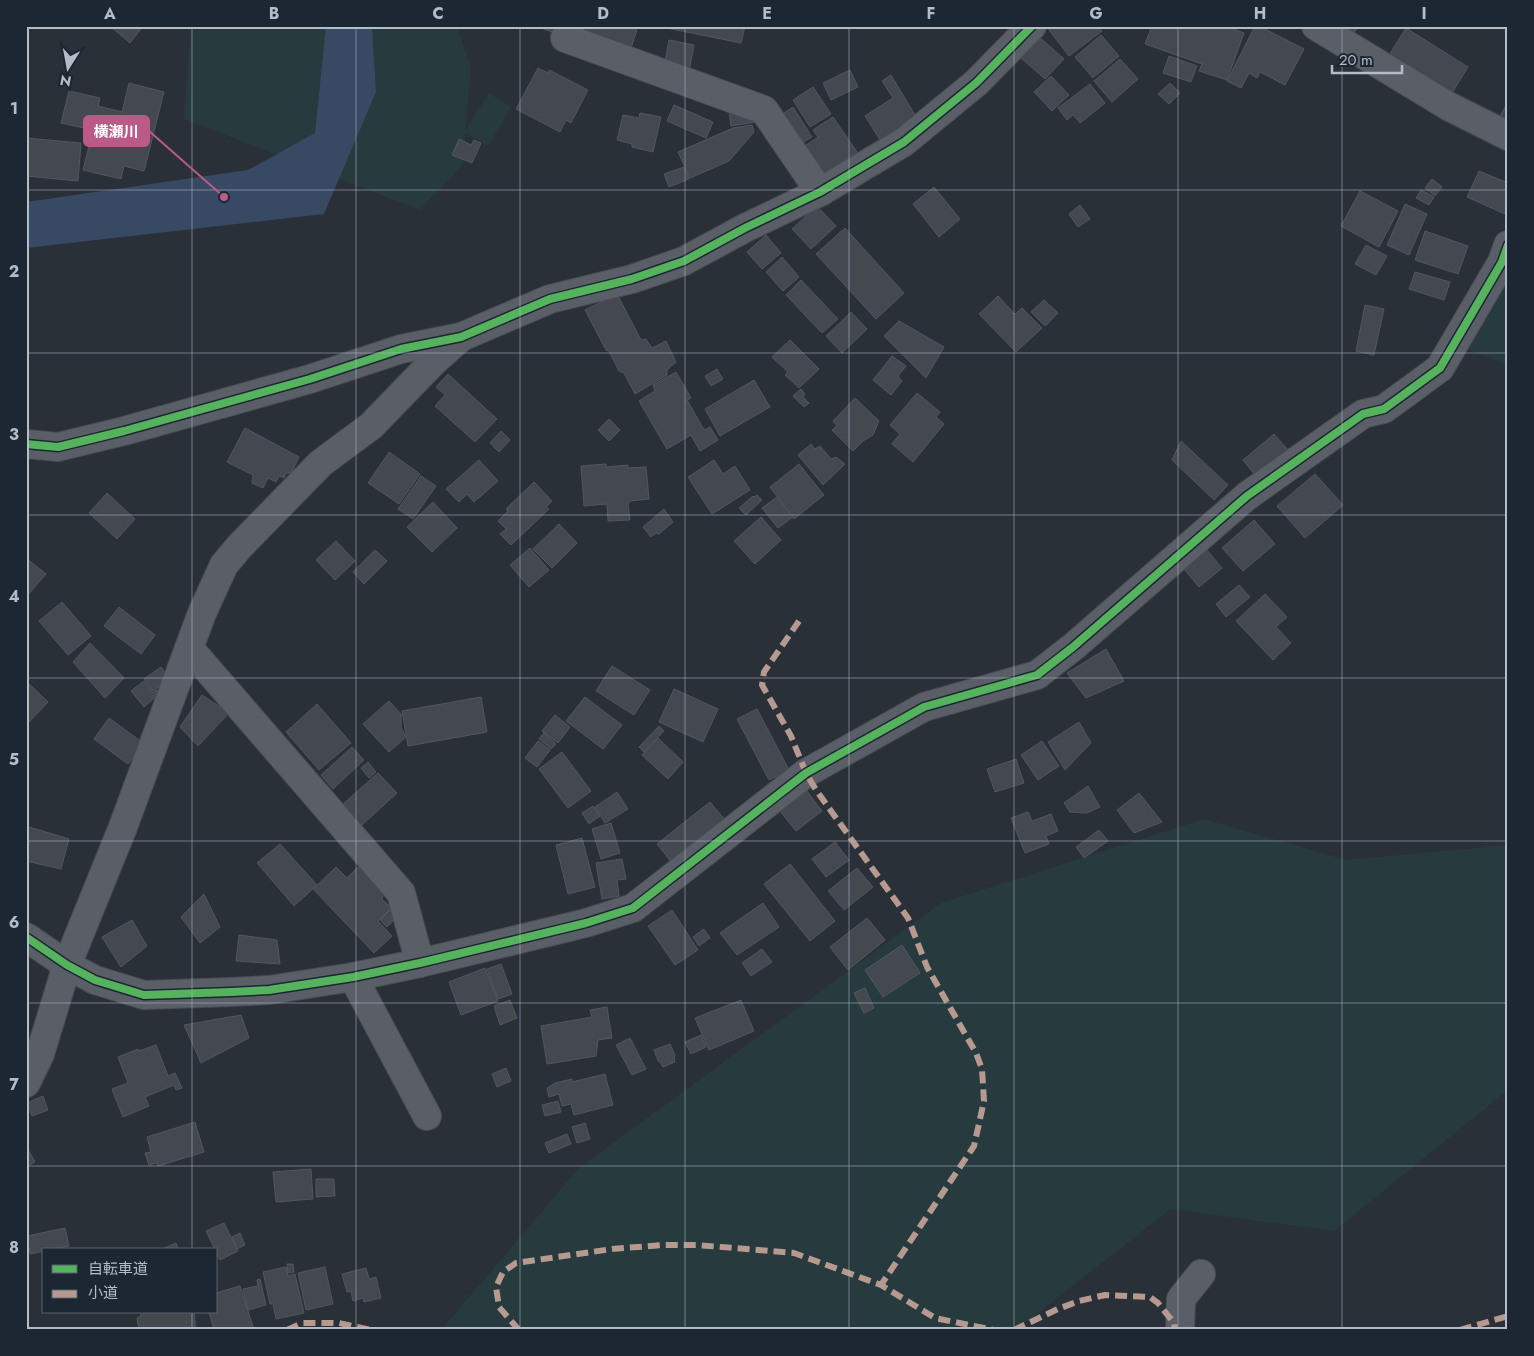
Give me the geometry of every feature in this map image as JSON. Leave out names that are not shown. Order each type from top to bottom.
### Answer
[{"type":"street","points":[[570,26],[565,38],[764,110],[820,192]]},
{"type":"street","points":[[26,444],[58,447],[124,431],[310,379],[400,350],[461,337],[550,299],[632,279],[684,261],[744,228],[820,192],[904,142],[976,83],[1032,26]]},
{"type":"street","points":[[1316,26],[1448,106],[1508,136]]},
{"type":"street","points":[[26,937],[67,965],[95,980],[144,995],[269,990],[353,977],[420,963],[586,923],[633,908],[806,774],[924,707],[1037,675],[1081,640],[1247,496],[1363,414],[1384,409],[1440,368],[1502,262],[1508,245]]},
{"type":"street","points":[[26,1083],[40,1054],[67,965],[123,827],[202,613],[224,566],[239,547],[321,463],[371,426],[433,362],[461,337]]},
{"type":"street","points":[[189,648],[401,893],[420,963]]},
{"type":"street","points":[[353,977],[427,1116]]},
{"type":"street","points":[[1180,1330],[1181,1299],[1202,1274]]},
{"type":"green space","points":[[191,26],[457,26],[471,69],[465,131],[489,93],[511,107],[488,146],[465,133],[464,163],[420,210],[184,119]]},
{"type":"green space","points":[[1508,273],[1508,365],[1467,349]]},
{"type":"green space","points":[[1204,819],[1346,860],[1508,845],[1508,1090],[1334,1231],[1171,1209],[1016,1330],[441,1330],[579,1168],[941,903]]},
{"type":"water","points":[[326,26],[372,26],[376,92],[324,214],[26,248],[26,202],[248,170],[315,133]]},
{"type":"building","points":[[110,26],[143,26],[130,43]]},
{"type":"building","points":[[536,26],[563,26],[560,35]]},
{"type":"building","points":[[581,26],[625,26],[637,30],[630,51],[578,33]]},
{"type":"building","points":[[667,26],[745,26],[741,43],[667,28]]},
{"type":"building","points":[[1050,26],[1098,26],[1102,31],[1069,56],[1049,30]]},
{"type":"building","points":[[1152,26],[1225,26],[1244,33],[1227,80],[1199,71],[1202,64],[1145,44]]},
{"type":"building","points":[[1255,26],[1259,26],[1304,49],[1285,85],[1260,72],[1257,78],[1249,73],[1241,88],[1227,81]]},
{"type":"building","points":[[1333,26],[1359,26],[1350,38]]},
{"type":"building","points":[[1406,28],[1468,67],[1449,98],[1386,60]]},
{"type":"building","points":[[1101,35],[1119,56],[1093,78],[1075,57]]},
{"type":"building","points":[[1038,36],[1064,59],[1045,79],[1020,57]]},
{"type":"building","points":[[669,40],[694,45],[688,76],[663,71]]},
{"type":"building","points":[[1169,56],[1197,66],[1191,82],[1163,73]]},
{"type":"building","points":[[1120,59],[1138,79],[1112,102],[1094,81]]},
{"type":"building","points":[[538,68],[548,73],[549,70],[588,90],[571,123],[566,120],[560,132],[516,109]]},
{"type":"building","points":[[850,70],[858,87],[831,100],[823,83]]},
{"type":"building","points":[[891,75],[918,120],[882,143],[865,116],[893,98],[882,81]]},
{"type":"building","points":[[1051,76],[1069,95],[1052,111],[1034,92]]},
{"type":"building","points":[[129,83],[164,92],[144,171],[124,166],[121,179],[83,170],[93,130],[61,123],[69,91],[100,98],[98,106],[122,112]]},
{"type":"building","points":[[1170,83],[1180,93],[1169,104],[1158,94]]},
{"type":"building","points":[[1090,84],[1105,103],[1080,123],[1073,115],[1067,120],[1058,108]]},
{"type":"building","points":[[813,87],[831,114],[810,127],[793,100]]},
{"type":"building","points":[[1508,102],[1508,125],[1498,120]]},
{"type":"building","points":[[674,105],[713,122],[706,138],[667,121]]},
{"type":"building","points":[[793,107],[812,137],[793,148],[775,119]]},
{"type":"building","points":[[729,111],[757,114],[756,122],[731,126]]},
{"type":"building","points":[[640,113],[661,117],[653,152],[632,147],[632,144],[617,140],[623,115],[639,118]]},
{"type":"building","points":[[833,117],[857,152],[824,174],[805,146],[818,137],[813,130]]},
{"type":"building","points":[[752,125],[754,132],[729,161],[690,178],[678,152],[733,128]]},
{"type":"building","points":[[26,138],[81,143],[78,181],[26,176]]},
{"type":"building","points":[[459,139],[471,145],[474,140],[481,143],[472,163],[452,155]]},
{"type":"building","points":[[684,167],[689,179],[669,187],[664,174]]},
{"type":"building","points":[[1479,171],[1508,183],[1508,208],[1505,214],[1467,197]]},
{"type":"building","points":[[1432,179],[1442,187],[1435,196],[1425,188]]},
{"type":"building","points":[[934,187],[960,219],[939,237],[913,204]]},
{"type":"building","points":[[1421,190],[1434,197],[1429,205],[1416,198]]},
{"type":"building","points":[[1360,191],[1398,211],[1379,247],[1341,226]]},
{"type":"building","points":[[1405,204],[1427,214],[1409,255],[1387,245]]},
{"type":"building","points":[[1080,205],[1090,219],[1078,227],[1069,214]]},
{"type":"building","points":[[817,206],[836,226],[811,249],[792,229]]},
{"type":"building","points":[[845,228],[904,293],[876,319],[816,254]]},
{"type":"building","points":[[1425,231],[1468,246],[1458,274],[1415,260]]},
{"type":"building","points":[[766,235],[781,253],[762,269],[747,252]]},
{"type":"building","points":[[1366,245],[1387,256],[1376,275],[1355,264]]},
{"type":"building","points":[[782,257],[799,277],[783,291],[766,272]]},
{"type":"building","points":[[1415,272],[1450,282],[1444,300],[1409,289]]},
{"type":"building","points":[[801,280],[838,319],[822,333],[786,295]]},
{"type":"building","points":[[617,294],[641,340],[646,339],[652,348],[666,341],[676,362],[667,370],[667,375],[635,394],[624,373],[619,371],[609,351],[606,350],[585,310]]},
{"type":"building","points":[[998,296],[1015,314],[1022,308],[1042,328],[1016,352],[979,314]]},
{"type":"building","points":[[1044,300],[1058,313],[1045,326],[1031,312]]},
{"type":"building","points":[[1365,305],[1384,309],[1374,355],[1356,351]]},
{"type":"building","points":[[851,312],[867,329],[842,353],[826,336]]},
{"type":"building","points":[[899,321],[944,347],[926,378],[884,336]]},
{"type":"building","points":[[790,340],[819,369],[799,388],[785,375],[788,372],[772,357]]},
{"type":"building","points":[[892,356],[906,366],[898,376],[902,381],[891,395],[873,380]]},
{"type":"building","points":[[717,369],[723,379],[711,386],[705,376]]},
{"type":"building","points":[[676,372],[691,398],[687,400],[704,430],[710,427],[718,440],[700,451],[691,435],[667,449],[639,401],[655,391],[653,385]]},
{"type":"building","points":[[448,374],[497,419],[475,442],[435,406],[445,395],[436,387]]},
{"type":"building","points":[[754,380],[770,407],[720,436],[705,409]]},
{"type":"building","points":[[801,389],[805,394],[803,397],[809,403],[804,407],[793,396]]},
{"type":"building","points":[[917,393],[940,412],[936,417],[944,424],[913,462],[892,444],[900,434],[890,425]]},
{"type":"building","points":[[855,398],[879,421],[873,435],[863,441],[853,451],[832,430],[837,426],[833,421]]},
{"type":"building","points":[[609,419],[620,430],[609,441],[598,430]]},
{"type":"building","points":[[245,428],[299,457],[291,473],[286,473],[284,478],[279,476],[276,482],[268,478],[263,488],[252,483],[253,475],[227,462]]},
{"type":"building","points":[[501,431],[510,440],[499,452],[490,443]]},
{"type":"building","points":[[1274,434],[1288,450],[1256,476],[1243,460]]},
{"type":"building","points":[[1181,441],[1228,485],[1214,500],[1172,460]]},
{"type":"building","points":[[811,444],[815,449],[820,446],[831,459],[836,457],[845,464],[823,485],[798,455]]},
{"type":"building","points":[[389,452],[420,474],[399,504],[368,483]]},
{"type":"building","points":[[479,460],[498,481],[474,502],[467,494],[459,502],[446,489]]},
{"type":"building","points":[[714,460],[723,474],[735,466],[750,490],[712,514],[688,477]]},
{"type":"building","points":[[606,464],[606,467],[628,465],[628,468],[646,467],[649,499],[630,501],[628,504],[630,520],[608,521],[607,504],[584,506],[581,466]]},
{"type":"building","points":[[799,464],[824,495],[794,519],[770,487]]},
{"type":"building","points":[[1315,474],[1343,505],[1305,538],[1277,506]]},
{"type":"building","points":[[421,476],[436,486],[413,519],[398,509]]},
{"type":"building","points":[[534,482],[552,501],[546,507],[549,509],[511,545],[500,534],[506,529],[498,521],[508,511],[506,509]]},
{"type":"building","points":[[107,493],[135,519],[117,539],[89,513]]},
{"type":"building","points":[[757,495],[762,500],[746,515],[739,508],[753,496]]},
{"type":"building","points":[[777,497],[793,517],[778,528],[762,508]]},
{"type":"building","points":[[433,502],[457,528],[432,552],[407,527]]},
{"type":"building","points":[[664,509],[673,522],[659,534],[656,533],[651,537],[643,527]]},
{"type":"building","points":[[761,517],[781,540],[755,564],[734,541]]},
{"type":"building","points":[[1254,520],[1275,544],[1243,571],[1222,548]]},
{"type":"building","points":[[559,524],[577,543],[552,568],[533,549]]},
{"type":"building","points":[[336,541],[355,561],[335,580],[316,560]]},
{"type":"building","points":[[1201,543],[1222,568],[1199,587],[1178,562]]},
{"type":"building","points":[[530,548],[549,570],[529,587],[510,565]]},
{"type":"building","points":[[375,550],[387,561],[364,584],[353,572]]},
{"type":"building","points":[[26,558],[46,574],[26,597]]},
{"type":"building","points":[[1239,585],[1250,597],[1226,617],[1216,604]]},
{"type":"building","points":[[1265,594],[1287,617],[1276,627],[1291,643],[1273,660],[1236,621]]},
{"type":"building","points":[[62,602],[91,636],[68,655],[39,621]]},
{"type":"building","points":[[119,607],[155,635],[141,654],[104,626]]},
{"type":"building","points":[[90,643],[124,678],[105,698],[73,662]]},
{"type":"building","points":[[1106,649],[1124,681],[1086,698],[1067,673]]},
{"type":"building","points":[[612,666],[650,690],[634,715],[596,691]]},
{"type":"building","points":[[161,667],[170,679],[153,691],[144,679]]},
{"type":"building","points":[[26,681],[48,702],[29,722],[26,720]]},
{"type":"building","points":[[144,681],[153,693],[156,690],[159,694],[144,707],[131,691]]},
{"type":"building","points":[[674,689],[718,709],[703,742],[659,722]]},
{"type":"building","points":[[202,695],[229,713],[198,746],[180,727]]},
{"type":"building","points":[[481,697],[487,732],[408,746],[402,711]]},
{"type":"building","points":[[585,697],[622,725],[603,749],[566,721]]},
{"type":"building","points":[[389,701],[401,714],[401,727],[406,737],[389,752],[363,724]]},
{"type":"building","points":[[317,704],[351,743],[319,770],[286,732]]},
{"type":"building","points":[[757,709],[789,770],[769,780],[737,719]]},
{"type":"building","points":[[555,715],[570,727],[558,743],[542,731]]},
{"type":"building","points":[[109,718],[143,743],[128,764],[94,739]]},
{"type":"building","points":[[1079,722],[1091,743],[1065,770],[1048,742]]},
{"type":"building","points":[[659,726],[664,731],[644,752],[639,747]]},
{"type":"building","points":[[544,733],[556,744],[551,749],[539,739]]},
{"type":"building","points":[[658,738],[683,762],[668,779],[642,755]]},
{"type":"building","points":[[538,741],[550,750],[537,767],[525,758]]},
{"type":"building","points":[[1042,741],[1059,766],[1038,780],[1021,755]]},
{"type":"building","points":[[352,747],[364,760],[333,789],[321,775]]},
{"type":"building","points":[[562,752],[591,791],[568,808],[539,769]]},
{"type":"building","points":[[1016,759],[1024,783],[995,792],[987,769]]},
{"type":"building","points":[[368,762],[376,772],[369,778],[361,768]]},
{"type":"building","points":[[378,773],[397,793],[362,825],[342,805]]},
{"type":"building","points":[[1088,786],[1100,807],[1087,813],[1070,812],[1064,803]]},
{"type":"building","points":[[807,791],[822,811],[796,831],[780,811]]},
{"type":"building","points":[[617,792],[628,809],[605,823],[595,807]]},
{"type":"building","points":[[1139,793],[1162,822],[1134,833],[1117,810]]},
{"type":"building","points":[[710,802],[725,820],[672,863],[657,844]]},
{"type":"building","points":[[593,806],[600,816],[589,824],[582,813]]},
{"type":"building","points":[[1028,812],[1032,821],[1051,814],[1058,831],[1046,836],[1049,844],[1025,853],[1011,818]]},
{"type":"building","points":[[611,823],[620,853],[601,859],[592,829]]},
{"type":"building","points":[[26,826],[69,839],[61,869],[26,861]]},
{"type":"building","points":[[1099,830],[1108,841],[1084,858],[1076,847]]},
{"type":"building","points":[[582,838],[595,887],[568,894],[556,845]]},
{"type":"building","points":[[835,842],[849,860],[826,877],[812,859]]},
{"type":"building","points":[[280,844],[317,885],[294,906],[257,863]]},
{"type":"building","points":[[622,859],[626,879],[617,880],[619,896],[602,899],[596,863]]},
{"type":"building","points":[[361,864],[384,893],[382,899],[391,908],[378,921],[392,936],[374,953],[313,889],[336,867],[347,878]]},
{"type":"building","points":[[790,864],[835,921],[810,941],[764,884]]},
{"type":"building","points":[[857,868],[873,887],[844,910],[828,891]]},
{"type":"building","points":[[204,894],[220,927],[200,943],[181,917]]},
{"type":"building","points":[[763,903],[779,927],[737,955],[720,933]]},
{"type":"building","points":[[390,910],[397,917],[387,927],[380,920]]},
{"type":"building","points":[[672,910],[698,950],[675,965],[648,926]]},
{"type":"building","points":[[867,918],[885,940],[848,970],[830,947]]},
{"type":"building","points":[[132,920],[147,946],[121,967],[102,937]]},
{"type":"building","points":[[704,929],[710,938],[699,946],[693,937]]},
{"type":"building","points":[[239,935],[277,940],[280,964],[236,961]]},
{"type":"building","points":[[902,945],[920,973],[883,997],[865,970]]},
{"type":"building","points":[[762,949],[772,962],[751,976],[742,963]]},
{"type":"building","points":[[501,964],[512,994],[498,999],[487,969]]},
{"type":"building","points":[[485,968],[498,1001],[461,1015],[449,982]]},
{"type":"building","points":[[865,988],[874,1008],[864,1013],[854,993]]},
{"type":"building","points":[[510,1000],[517,1018],[500,1025],[494,1006]]},
{"type":"building","points":[[741,1000],[754,1031],[709,1050],[695,1018]]},
{"type":"building","points":[[607,1007],[612,1038],[598,1040],[596,1056],[547,1064],[541,1026],[592,1017],[590,1010]]},
{"type":"building","points":[[241,1015],[249,1038],[201,1063],[184,1025]]},
{"type":"building","points":[[701,1035],[706,1047],[691,1054],[685,1042]]},
{"type":"building","points":[[630,1038],[646,1069],[632,1075],[616,1045]]},
{"type":"building","points":[[670,1044],[675,1055],[675,1062],[663,1067],[658,1061],[654,1050]]},
{"type":"building","points":[[156,1045],[168,1076],[175,1073],[182,1088],[176,1090],[174,1085],[145,1097],[149,1106],[123,1117],[112,1089],[128,1083],[118,1057],[138,1049],[139,1051]]},
{"type":"building","points":[[506,1068],[511,1081],[497,1087],[492,1074]]},
{"type":"building","points":[[605,1074],[613,1105],[574,1115],[571,1104],[562,1106],[559,1094],[549,1097],[547,1088],[555,1083],[572,1079],[572,1082]]},
{"type":"building","points":[[43,1096],[48,1110],[32,1116],[27,1103]]},
{"type":"building","points":[[558,1101],[561,1112],[545,1116],[542,1105]]},
{"type":"building","points":[[195,1122],[204,1152],[158,1166],[157,1163],[149,1165],[145,1153],[151,1152],[147,1137]]},
{"type":"building","points":[[585,1123],[590,1139],[577,1143],[572,1127]]},
{"type":"building","points":[[567,1134],[571,1144],[549,1153],[545,1143]]},
{"type":"building","points":[[26,1146],[35,1162],[26,1167]]},
{"type":"building","points":[[311,1169],[313,1199],[276,1202],[273,1172]]},
{"type":"building","points":[[316,1179],[334,1179],[335,1196],[316,1197]]},
{"type":"building","points":[[224,1223],[238,1251],[220,1260],[218,1248],[214,1248],[206,1231]]},
{"type":"building","points":[[65,1228],[69,1246],[42,1248],[42,1251],[30,1254],[27,1236]]},
{"type":"building","points":[[240,1233],[245,1245],[237,1249],[232,1237]]},
{"type":"building","points":[[176,1243],[177,1248],[165,1248]]},
{"type":"building","points":[[287,1264],[293,1264],[294,1272],[288,1273]]},
{"type":"building","points":[[286,1267],[288,1276],[295,1274],[304,1313],[276,1319],[273,1304],[270,1304],[263,1272]]},
{"type":"building","points":[[325,1267],[333,1304],[306,1310],[298,1273]]},
{"type":"building","points":[[366,1268],[369,1279],[376,1277],[381,1298],[364,1302],[363,1298],[353,1301],[351,1291],[347,1292],[342,1274]]},
{"type":"building","points":[[260,1279],[266,1305],[248,1310],[243,1289],[258,1286],[257,1280]]},
{"type":"building","points":[[240,1286],[254,1330],[214,1330],[210,1314],[218,1314],[218,1292]]},
{"type":"building","points":[[140,1314],[194,1314],[196,1330],[139,1330],[137,1318],[141,1316]]},
{"type":"marked path","points":[[799,621],[764,672],[762,685],[791,736],[806,773],[816,790],[908,918],[927,967],[976,1053],[982,1069],[984,1101],[974,1146],[881,1285]]},
{"type":"marked path","points":[[519,1330],[499,1307],[496,1287],[503,1272],[516,1263],[612,1249],[663,1245],[697,1245],[794,1253],[881,1285],[935,1318],[994,1330]]},
{"type":"marked path","points":[[1014,1330],[1058,1309],[1079,1301],[1105,1295],[1150,1297],[1158,1303],[1174,1323],[1175,1330]]},
{"type":"marked path","points":[[1460,1330],[1508,1316]]},
{"type":"marked path","points":[[287,1330],[302,1323],[339,1323],[372,1330]]},
{"type":"cycle path","points":[[26,444],[58,447],[124,431],[310,379],[401,349],[461,337],[550,299],[632,279],[684,261],[745,228],[820,192],[904,142],[976,83],[1032,26]]},
{"type":"cycle path","points":[[26,937],[67,965],[95,980],[144,995],[231,992],[269,990],[353,977],[586,923],[633,908],[806,773],[924,707],[1037,675],[1073,647],[1247,496],[1363,414],[1384,409],[1440,368],[1502,262],[1508,245]]},
{"type":"place","name":"横瀬川","points":[[224,197]]}]
